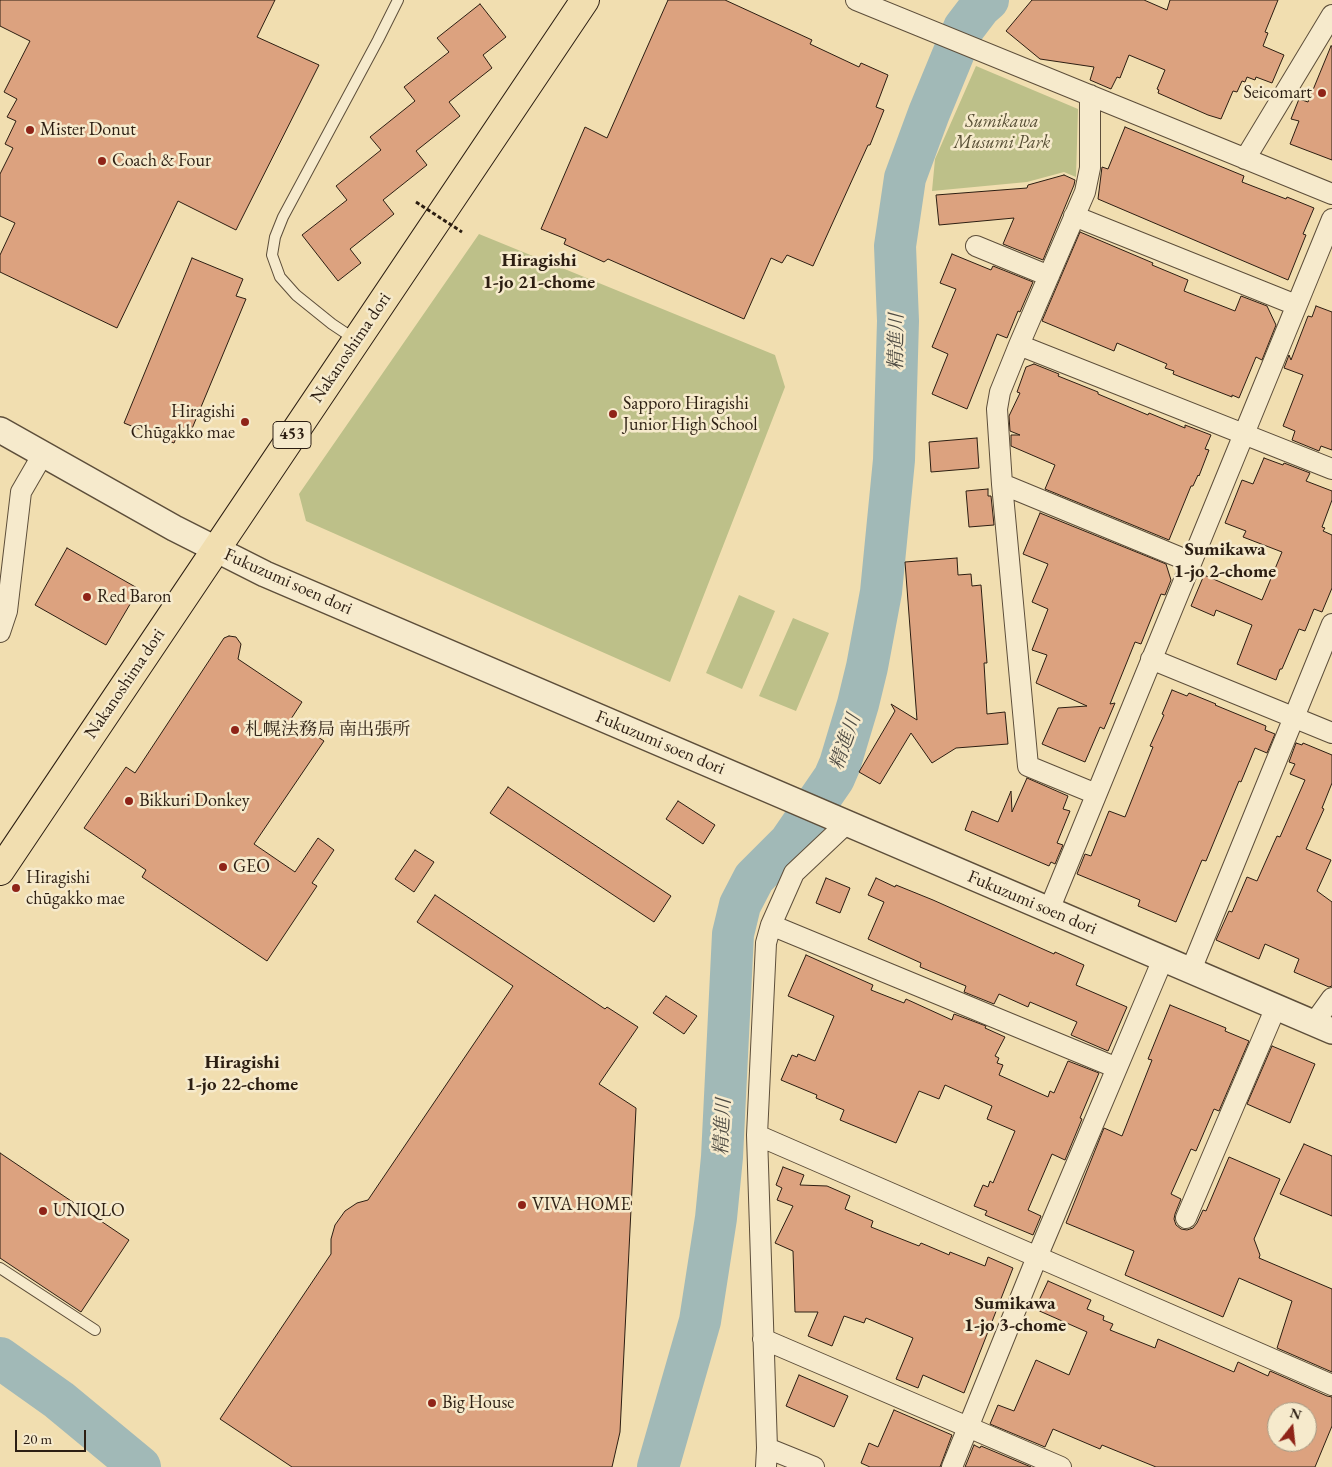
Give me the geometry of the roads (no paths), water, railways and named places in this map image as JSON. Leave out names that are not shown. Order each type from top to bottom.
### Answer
[{"type":"highway","name":"Nakanoshima dori","points":[[0,871],[585,0]]},
{"type":"street","points":[[856,0],[1332,194]]},
{"type":"street","points":[[1245,159],[1332,15]]},
{"type":"street","points":[[1090,95],[1090,168],[1085,192],[1019,345],[1000,392],[997,409],[1002,484],[1028,766],[1096,794]]},
{"type":"street","points":[[1074,216],[1296,305]]},
{"type":"street","points":[[1049,910],[1332,219]]},
{"type":"street","points":[[976,246],[1048,276]]},
{"type":"street","points":[[1019,345],[1332,469]]},
{"type":"street","name":"Fukuzumi soen dori","points":[[1,430],[174,528],[265,574],[1323,1027]]},
{"type":"street","points":[[0,632],[7,611],[21,492],[43,454]]},
{"type":"street","points":[[1002,484],[1191,562]]},
{"type":"street","points":[[1191,970],[1332,624]]},
{"type":"street","points":[[1151,659],[1332,732]]},
{"type":"street","points":[[814,1467],[766,1457],[757,1135],[766,943],[771,924],[794,873],[847,823]]},
{"type":"street","points":[[771,924],[1117,1068]]},
{"type":"street","points":[[952,1467],[1163,959]]},
{"type":"street","points":[[1323,1027],[1332,998]]},
{"type":"street","points":[[1186,1218],[1276,1007]]},
{"type":"street","points":[[757,1135],[1332,1384]]},
{"type":"street","points":[[763,1339],[1061,1467]]},
{"type":"lane","points":[[356,341],[296,295],[280,277],[272,255],[275,237],[283,217],[398,0]]},
{"type":"lane","points":[[0,1268],[96,1330]]},
{"type":"waterway","name":"精進川","points":[[658,1467],[700,1321],[716,1218],[722,1157],[733,934],[740,905],[754,878],[790,842],[834,778],[858,704],[881,592],[894,460],[898,321],[895,246],[905,178],[964,28],[980,7],[988,0]]},
{"type":"waterway","points":[[0,1358],[59,1400],[140,1467]]},
{"type":"place","name":"Seicomart","points":[[1322,93]]},
{"type":"place","name":"Mister Donut","points":[[30,130]]},
{"type":"place","name":"Coach & Four","points":[[102,161]]},
{"type":"place","name":"Sapporo Hiragishi Junior High School","points":[[613,414]]},
{"type":"place","name":"Hiragishi Chūgakko mae","points":[[245,422]]},
{"type":"place","name":"Red Baron","points":[[87,597]]},
{"type":"place","name":"札幌法務局 南出張所","points":[[235,730]]},
{"type":"place","name":"Bikkuri Donkey","points":[[129,801]]},
{"type":"place","name":"GEO","points":[[223,867]]},
{"type":"place","name":"Hiragishi chūgakko mae","points":[[16,888]]},
{"type":"place","name":"VIVA HOME","points":[[522,1205]]},
{"type":"place","name":"UNIQLO","points":[[43,1211]]},
{"type":"place","name":"Big House","points":[[432,1403]]},
{"type":"district","name":"Hiragishi 1-jo 21-chome","points":[[539,272]]},
{"type":"district","name":"Sumikawa 1-jo 2-chome","points":[[1225,561]]},
{"type":"district","name":"Hiragishi 1-jo 22-chome","points":[[242,1074]]},
{"type":"district","name":"Sumikawa 1-jo 3-chome","points":[[1015,1315]]},
{"type":"park label","name":"Sumikawa Musumi Park","points":[[1002,132]]}]
